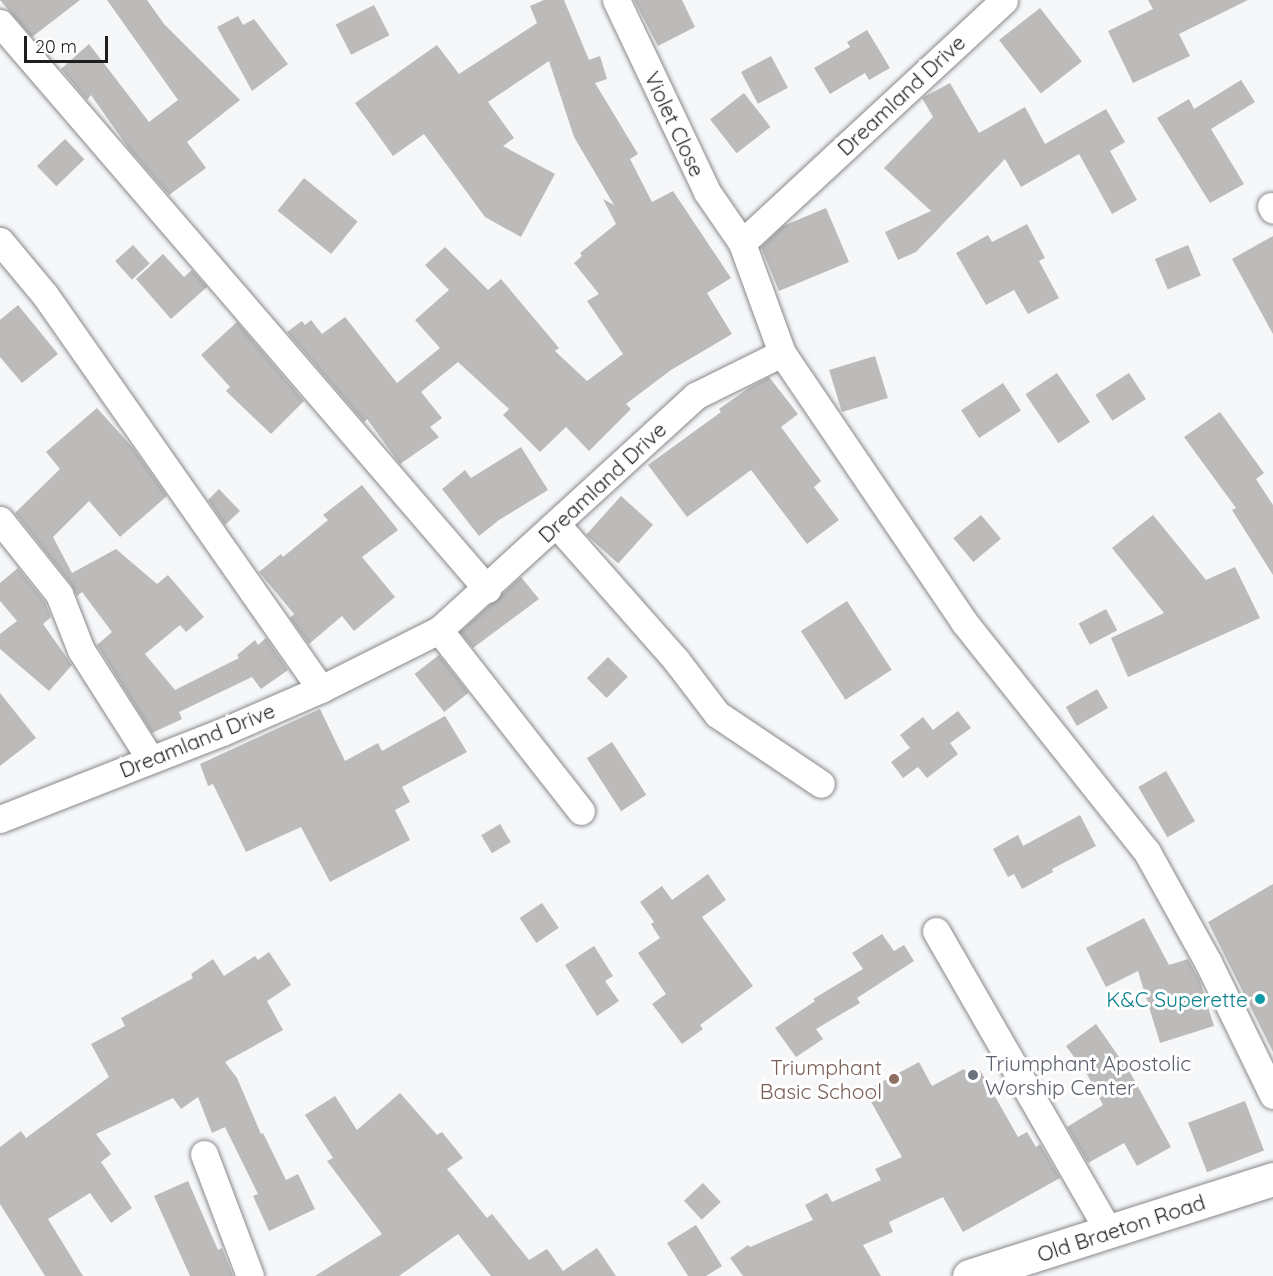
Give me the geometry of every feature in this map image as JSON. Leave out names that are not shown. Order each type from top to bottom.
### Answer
[{"type":"street","name":"Violet Close","points":[[616,0],[707,192],[742,243]]},
{"type":"street","name":"Dreamland Drive","points":[[742,243],[1004,0]]},
{"type":"street","points":[[0,23],[487,589]]},
{"type":"street","points":[[0,241],[52,305],[321,689]]},
{"type":"street","points":[[742,243],[782,353],[964,621],[1147,852],[1208,962],[1273,1095]]},
{"type":"street","name":"Dreamland Drive","points":[[0,819],[151,760],[321,689],[439,630],[487,589],[695,396],[782,353]]},
{"type":"street","points":[[0,520],[59,594],[81,650],[151,760]]},
{"type":"street","points":[[557,525],[676,660],[717,714],[821,784]]},
{"type":"street","points":[[439,630],[581,811]]},
{"type":"street","points":[[936,932],[1109,1232]]},
{"type":"street","points":[[204,1154],[250,1276]]},
{"type":"street","name":"Old Braeton Road","points":[[969,1276],[1273,1179]]},
{"type":"building","points":[[0,0],[80,0],[32,37]]},
{"type":"building","points":[[107,0],[147,0],[164,24],[240,100],[187,142],[206,168],[169,195],[129,149],[91,95],[87,100],[61,69],[89,44],[149,122],[178,100]]},
{"type":"building","points":[[544,0],[564,0],[589,60],[600,56],[607,79],[595,83],[638,154],[630,159],[652,202],[673,191],[731,278],[707,293],[732,334],[671,370],[626,404],[631,409],[589,451],[566,427],[540,452],[503,415],[509,409],[458,362],[421,392],[442,418],[430,427],[439,437],[400,464],[367,419],[364,422],[287,332],[302,321],[305,325],[311,320],[322,334],[345,317],[397,383],[440,348],[415,320],[449,290],[425,265],[445,247],[488,290],[501,279],[559,348],[555,351],[587,381],[623,354],[587,301],[599,294],[574,263],[582,256],[580,253],[616,224],[603,199],[614,205],[574,137],[549,61],[488,102],[514,138],[503,146],[555,174],[521,237],[485,217],[424,134],[393,156],[355,103],[437,45],[459,74],[537,23],[530,6]]},
{"type":"building","points":[[634,0],[682,0],[695,27],[658,46]]},
{"type":"building","points":[[1148,0],[1248,0],[1179,34],[1190,56],[1133,83],[1108,31],[1153,9]]},
{"type":"building","points":[[374,5],[389,35],[351,55],[336,25]]},
{"type":"building","points":[[1040,8],[1082,62],[1041,94],[999,40]]},
{"type":"building","points":[[238,16],[243,25],[254,19],[288,64],[252,91],[217,27]]},
{"type":"building","points":[[867,30],[890,68],[869,80],[865,73],[830,94],[814,68],[850,47],[847,42]]},
{"type":"building","points":[[771,56],[788,88],[758,104],[741,72]]},
{"type":"building","points":[[1241,80],[1255,102],[1211,129],[1244,184],[1210,203],[1157,118],[1189,99],[1194,109]]},
{"type":"building","points":[[950,83],[979,133],[1025,107],[1045,144],[1106,109],[1125,142],[1110,151],[1137,200],[1112,214],[1079,154],[1021,187],[1005,159],[916,252],[898,260],[885,232],[931,211],[884,168],[933,117],[922,98]]},
{"type":"building","points":[[744,93],[770,127],[737,153],[710,119]]},
{"type":"building","points":[[65,139],[84,159],[56,186],[37,166]]},
{"type":"building","points":[[304,178],[358,221],[331,254],[278,211]]},
{"type":"building","points":[[826,208],[849,262],[779,291],[761,247],[783,226]]},
{"type":"building","points":[[1027,224],[1045,258],[1039,261],[1059,298],[1028,314],[1014,290],[986,305],[956,253],[988,235],[992,242]]},
{"type":"building","points":[[1273,236],[1273,334],[1232,259]]},
{"type":"building","points":[[133,245],[150,264],[132,280],[115,261]]},
{"type":"building","points":[[1188,245],[1201,275],[1168,289],[1155,259]]},
{"type":"building","points":[[163,254],[184,277],[192,270],[207,287],[171,319],[136,279]]},
{"type":"building","points":[[18,305],[58,354],[22,383],[0,357],[0,320]]},
{"type":"building","points":[[237,322],[304,401],[271,434],[226,391],[230,387],[201,355]]},
{"type":"building","points":[[875,356],[888,398],[842,412],[829,370]]},
{"type":"building","points":[[1057,373],[1090,422],[1058,443],[1025,394]]},
{"type":"building","points":[[1129,373],[1146,399],[1112,421],[1095,395]]},
{"type":"building","points":[[769,377],[798,414],[781,427],[821,481],[814,487],[839,520],[807,544],[751,470],[687,517],[648,465],[721,412],[719,409],[750,387]]},
{"type":"building","points":[[1003,383],[1021,411],[979,438],[961,410]]},
{"type":"building","points":[[97,408],[133,448],[167,496],[120,537],[89,501],[53,537],[72,573],[116,549],[157,584],[168,575],[204,617],[186,632],[180,625],[145,654],[175,690],[239,658],[237,655],[255,640],[258,645],[266,638],[288,670],[261,689],[252,677],[179,712],[182,719],[152,733],[97,645],[112,632],[82,592],[77,596],[71,584],[15,513],[60,469],[46,452]]},
{"type":"building","points":[[1220,412],[1264,473],[1256,479],[1273,505],[1273,575],[1232,510],[1236,508],[1184,437]]},
{"type":"building","points":[[521,447],[548,490],[499,520],[479,536],[442,489],[465,470],[471,478]]},
{"type":"building","points":[[362,485],[398,530],[362,557],[395,597],[354,631],[342,616],[309,644],[290,618],[294,614],[259,572],[281,554],[283,557],[328,520],[323,515]]},
{"type":"building","points":[[219,489],[240,511],[225,525],[208,500]]},
{"type":"building","points":[[621,496],[653,525],[618,563],[586,535]]},
{"type":"building","points":[[981,515],[1001,539],[973,562],[953,538]]},
{"type":"building","points":[[1153,515],[1206,580],[1235,567],[1260,618],[1128,677],[1111,638],[1164,613],[1112,548]]},
{"type":"building","points":[[18,568],[45,602],[51,617],[43,624],[72,665],[49,691],[0,649],[0,634],[17,621],[0,601],[0,583]]},
{"type":"building","points":[[521,577],[539,599],[473,648],[460,632]]},
{"type":"building","points":[[847,601],[892,670],[846,700],[801,631]]},
{"type":"building","points":[[1106,609],[1117,630],[1090,645],[1079,624]]},
{"type":"building","points":[[439,655],[469,693],[444,712],[415,674]]},
{"type":"building","points":[[608,657],[628,677],[607,698],[587,678]]},
{"type":"building","points":[[1097,689],[1108,708],[1077,726],[1066,707]]},
{"type":"building","points":[[0,693],[36,738],[0,766]]},
{"type":"building","points":[[320,709],[345,761],[378,743],[382,751],[445,716],[467,752],[402,787],[410,802],[395,810],[410,840],[330,882],[301,827],[246,852],[213,784],[208,786],[200,764]]},
{"type":"building","points":[[958,711],[971,728],[950,743],[958,754],[927,778],[918,767],[903,778],[891,762],[910,748],[900,735],[923,717],[933,730]]},
{"type":"building","points":[[612,742],[646,795],[621,811],[587,758]]},
{"type":"building","points":[[1166,771],[1195,821],[1167,837],[1138,787]]},
{"type":"building","points":[[1080,815],[1096,846],[1052,869],[1053,872],[1022,889],[1014,874],[1008,877],[993,849],[1018,835],[1023,846]]},
{"type":"building","points":[[500,824],[511,842],[492,853],[481,835]]},
{"type":"building","points":[[708,874],[726,900],[702,917],[753,986],[700,1025],[703,1029],[682,1044],[652,1004],[666,994],[638,953],[660,938],[651,924],[654,922],[640,902],[662,886],[672,900]]},
{"type":"building","name":"K&C Superette","points":[[1273,884],[1273,1052],[1208,922]]},
{"type":"building","points":[[542,903],[559,928],[536,943],[520,918]]},
{"type":"building","points":[[1144,918],[1169,965],[1188,959],[1200,981],[1214,1026],[1160,1043],[1138,971],[1106,987],[1086,948]]},
{"type":"building","points":[[882,934],[894,951],[904,945],[914,961],[857,998],[860,1003],[816,1029],[823,1039],[796,1057],[775,1028],[815,1001],[813,999],[863,969],[852,953]]},
{"type":"building","points":[[594,946],[613,976],[605,981],[619,1001],[597,1016],[565,965]]},
{"type":"building","points":[[269,952],[291,985],[267,1001],[283,1030],[225,1062],[237,1078],[261,1134],[263,1133],[286,1180],[298,1174],[315,1209],[269,1231],[253,1196],[258,1194],[225,1127],[212,1133],[198,1097],[181,1109],[173,1098],[96,1134],[111,1154],[101,1162],[132,1208],[111,1223],[90,1193],[48,1219],[83,1276],[45,1276],[0,1204],[0,1147],[21,1131],[26,1138],[109,1077],[91,1044],[125,1026],[121,1018],[193,978],[191,974],[213,959],[224,976],[255,956],[258,960]]},
{"type":"building","points":[[1096,1024],[1131,1074],[1171,1147],[1137,1166],[1124,1143],[1088,1163],[1067,1127],[1103,1105],[1088,1076],[1066,1046]]},
{"type":"building","points":[[919,1062],[932,1086],[964,1069],[969,1076],[980,1070],[1018,1137],[1027,1132],[1036,1147],[1040,1144],[1060,1178],[963,1232],[943,1197],[889,1222],[893,1232],[863,1245],[881,1276],[743,1276],[730,1258],[748,1245],[750,1247],[813,1220],[805,1205],[827,1193],[832,1202],[881,1180],[875,1169],[902,1157],[865,1091]]},
{"type":"building","points":[[400,1093],[437,1135],[442,1132],[463,1158],[447,1169],[487,1218],[492,1214],[529,1260],[547,1249],[563,1271],[597,1248],[616,1276],[491,1276],[458,1234],[399,1276],[315,1276],[382,1234],[327,1161],[333,1158],[305,1115],[335,1096],[357,1130]]},
{"type":"building","points":[[1245,1101],[1264,1150],[1207,1172],[1188,1123]]},
{"type":"building","points":[[188,1181],[218,1250],[222,1248],[233,1276],[190,1276],[154,1196]]},
{"type":"building","points":[[703,1183],[721,1202],[702,1220],[684,1201]]},
{"type":"building","points":[[696,1225],[722,1266],[706,1276],[688,1276],[667,1243]]},
{"type":"place","name":"K&C Superette","points":[[1260,999]]},
{"type":"place","name":"Triumphant Apostolic Worship Center","points":[[973,1075]]},
{"type":"place","name":"Triumphant Basic School","points":[[894,1079]]}]
